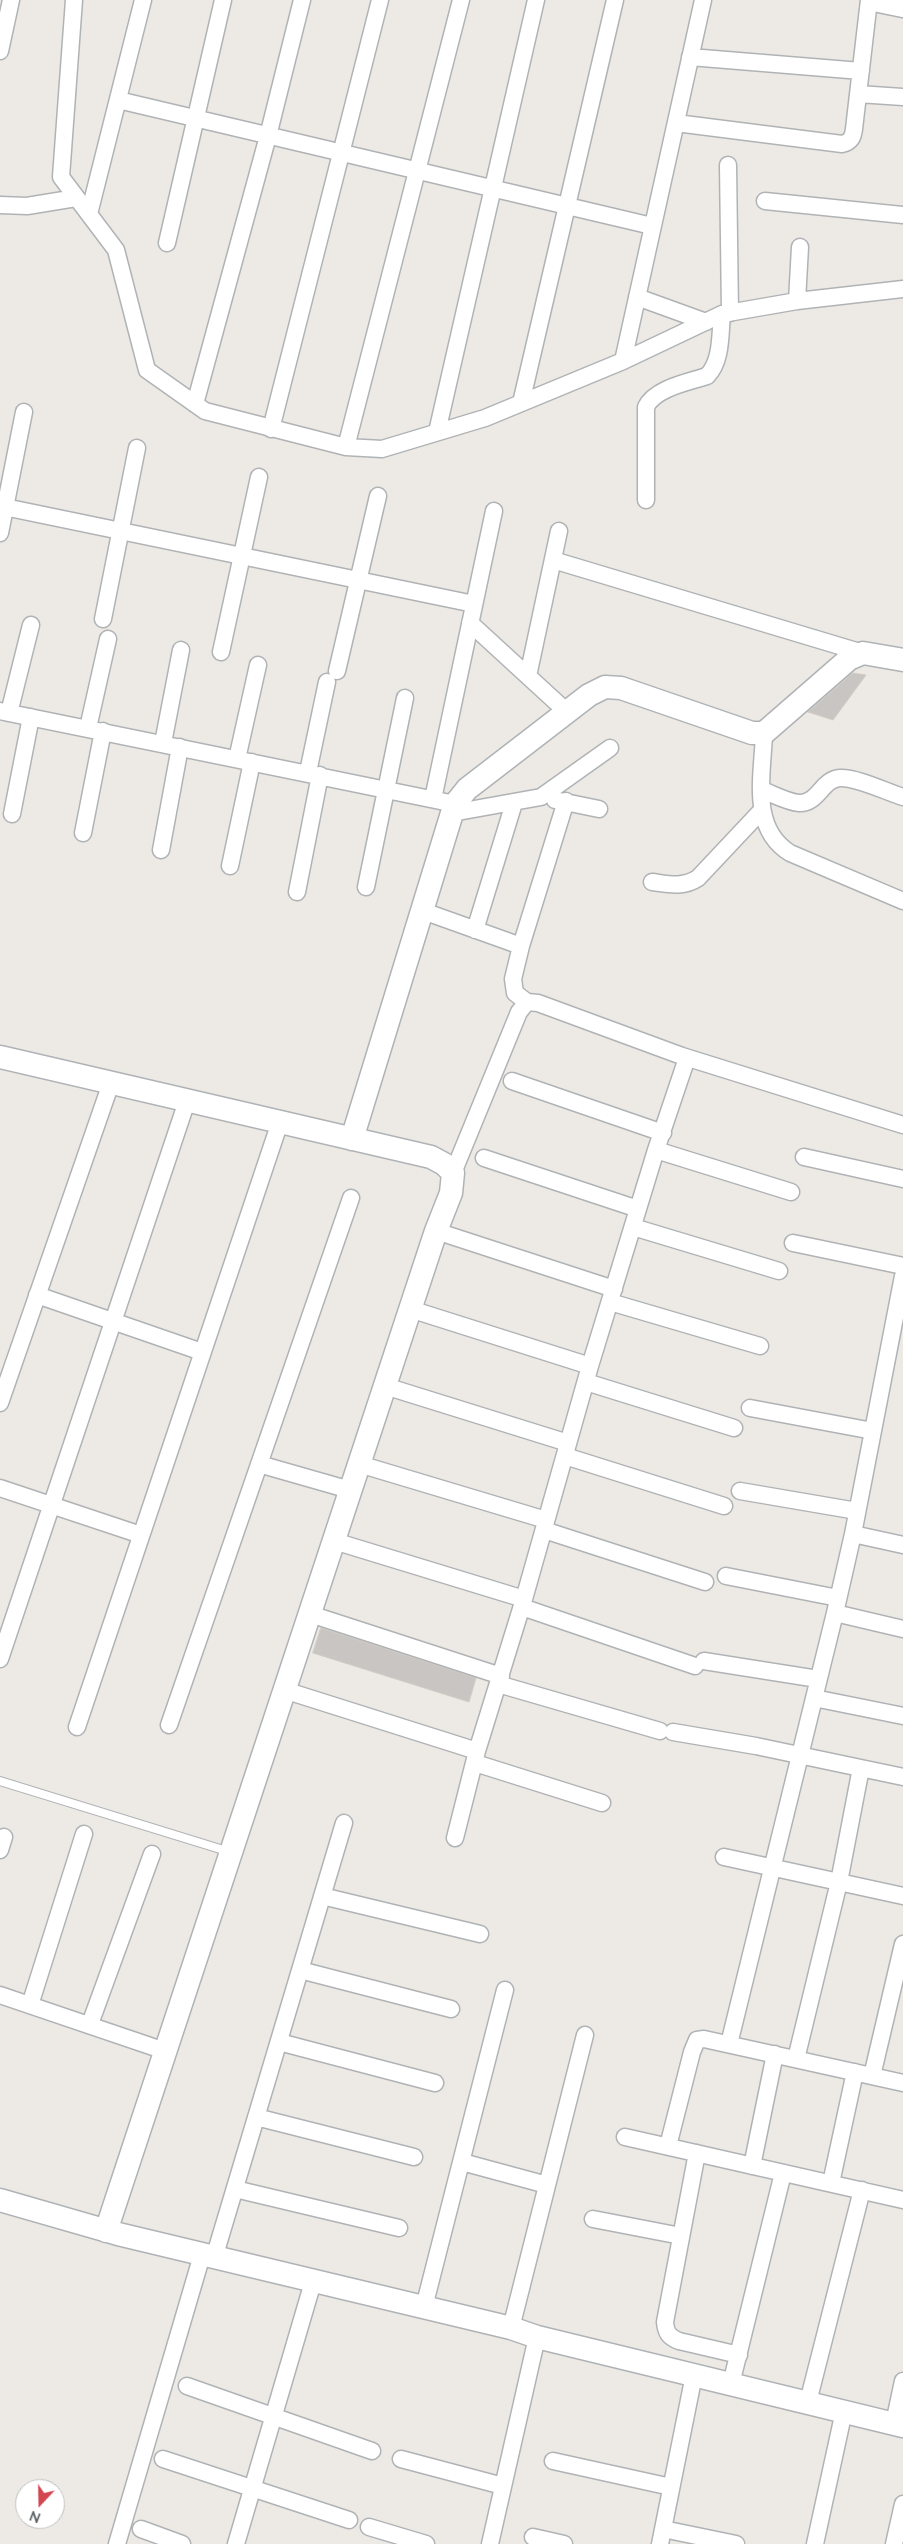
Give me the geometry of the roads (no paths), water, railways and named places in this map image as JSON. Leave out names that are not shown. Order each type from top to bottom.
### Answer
[{"type":"street","points":[[0,51],[12,0]]},
{"type":"street","points":[[74,0],[60,177],[116,250],[147,370],[205,411],[346,447],[382,449],[485,418],[623,360],[726,313],[903,289]]},
{"type":"street","points":[[89,214],[143,0]]},
{"type":"street","points":[[167,243],[223,0]]},
{"type":"street","points":[[195,404],[268,136],[302,0]]},
{"type":"street","points":[[271,429],[380,0]]},
{"type":"street","points":[[346,447],[461,0]]},
{"type":"street","points":[[437,432],[536,0]]},
{"type":"street","points":[[520,403],[615,0]]},
{"type":"street","points":[[623,360],[703,0]]},
{"type":"street","points":[[676,123],[842,144],[850,140],[853,136],[869,0]]},
{"type":"street","points":[[874,0],[903,6]]},
{"type":"street","points":[[690,58],[861,70]]},
{"type":"street","points":[[858,94],[903,97]]},
{"type":"street","points":[[118,100],[652,226]]},
{"type":"street","points":[[646,500],[646,407],[649,401],[660,393],[708,376],[713,370],[717,359],[720,334],[726,313],[728,165]]},
{"type":"street","points":[[0,205],[27,206],[76,198]]},
{"type":"street","points":[[765,202],[903,215]]},
{"type":"street","points":[[796,302],[800,248]]},
{"type":"street","points":[[637,297],[706,322]]},
{"type":"street","points":[[0,532],[2,507],[24,412]]},
{"type":"street","points":[[103,619],[137,448]]},
{"type":"street","points":[[221,652],[259,477]]},
{"type":"street","points":[[297,892],[314,774],[332,677],[359,580],[378,496]]},
{"type":"street","points":[[2,507],[474,604]]},
{"type":"street","points":[[433,800],[494,511]]},
{"type":"street","points":[[528,676],[560,531]]},
{"type":"street","points":[[553,560],[862,653],[903,660]]},
{"type":"street","points":[[470,623],[567,712]]},
{"type":"street","points":[[31,624],[5,712],[388,789],[433,800],[454,809],[514,803],[541,798],[566,801],[599,809]]},
{"type":"street","points":[[83,833],[108,639]]},
{"type":"street","points":[[163,743],[181,650]]},
{"type":"street","points":[[352,1139],[454,809],[467,790],[589,695],[605,687],[621,688],[752,733],[764,733],[849,659],[862,653]]},
{"type":"street","points":[[230,866],[258,665]]},
{"type":"street","points":[[366,887],[388,789],[405,698]]},
{"type":"street","points":[[12,814],[31,716]]},
{"type":"street","points":[[764,733],[762,810],[771,836],[780,846],[903,902]]},
{"type":"street","points":[[161,850],[180,747]]},
{"type":"street","points":[[541,798],[610,748]]},
{"type":"street","points":[[762,790],[797,803],[804,803],[810,801],[832,780],[845,778],[903,797]]},
{"type":"street","points":[[566,801],[521,946],[512,987],[515,993],[527,1002],[538,1003],[687,1058],[903,1125]]},
{"type":"street","points":[[475,930],[514,803]]},
{"type":"street","points":[[652,882],[690,884],[698,878],[762,810]]},
{"type":"street","points":[[423,912],[521,946]]},
{"type":"street","points":[[106,2231],[410,1309],[451,1193],[453,1173],[519,1012],[527,1002]]},
{"type":"street","points":[[0,1057],[431,1157],[444,1164],[453,1173]]},
{"type":"street","points":[[455,1838],[476,1757],[523,1603],[588,1374],[656,1150],[687,1058]]},
{"type":"street","points":[[512,1081],[663,1133]]},
{"type":"street","points":[[0,1403],[111,1083]]},
{"type":"street","points":[[0,1659],[187,1101]]},
{"type":"street","points":[[77,1727],[280,1122]]},
{"type":"street","points":[[656,1150],[791,1192]]},
{"type":"street","points":[[484,1158],[638,1209]]},
{"type":"street","points":[[804,1158],[903,1179]]},
{"type":"street","points":[[169,1725],[351,1198]]},
{"type":"street","points":[[633,1227],[779,1271]]},
{"type":"street","points":[[436,1231],[612,1296],[760,1346]]},
{"type":"street","points":[[793,1243],[903,1266]]},
{"type":"street","points":[[729,2044],[837,1606],[858,1511],[903,1276]]},
{"type":"street","points":[[38,1295],[202,1352]]},
{"type":"street","points":[[410,1309],[734,1428]]},
{"type":"street","points":[[385,1386],[724,1506]]},
{"type":"street","points":[[750,1408],[873,1431]]},
{"type":"street","points":[[259,1464],[350,1490]]},
{"type":"street","points":[[359,1464],[545,1525],[705,1582]]},
{"type":"street","points":[[0,1488],[141,1535]]},
{"type":"street","points":[[740,1492],[858,1511]]},
{"type":"street","points":[[853,1534],[903,1545]]},
{"type":"street","points":[[334,1541],[699,1663],[818,1679]]},
{"type":"street","points":[[726,1576],[837,1606],[903,1629]]},
{"type":"street","points":[[310,1614],[499,1680],[667,1732],[799,1755],[903,1777]]},
{"type":"street","points":[[284,1690],[602,1803]]},
{"type":"street","points":[[814,1698],[903,1716]]},
{"type":"street","points":[[796,2059],[839,1882],[861,1768]]},
{"type":"street","points":[[118,2544],[208,2257],[235,2189],[344,1823]]},
{"type":"street","points":[[30,2005],[84,1834]]},
{"type":"street","points":[[90,2024],[152,1854]]},
{"type":"street","points":[[724,1857],[903,1896]]},
{"type":"street","points":[[322,1896],[480,1934]]},
{"type":"street","points":[[872,2076],[903,1944]]},
{"type":"street","points":[[300,1970],[451,2009]]},
{"type":"street","points":[[424,2307],[505,1990]]},
{"type":"street","points":[[0,1995],[165,2051]]},
{"type":"street","points":[[511,2328],[586,2035]]},
{"type":"street","points":[[668,2146],[694,2045],[698,2040],[704,2038],[903,2082]]},
{"type":"street","points":[[279,2042],[435,2083]]},
{"type":"street","points":[[752,2166],[775,2054]]},
{"type":"street","points":[[830,2183],[854,2072]]},
{"type":"street","points":[[256,2117],[414,2157]]},
{"type":"street","points":[[626,2137],[903,2200]]},
{"type":"street","points":[[697,2153],[665,2322],[666,2332],[670,2338],[679,2341],[738,2355]]},
{"type":"street","points":[[462,2162],[547,2185]]},
{"type":"street","points":[[731,2384],[783,2173]]},
{"type":"street","points":[[235,2189],[399,2228]]},
{"type":"street","points":[[808,2402],[862,2190]]},
{"type":"street","points":[[0,2200],[106,2231],[208,2257],[511,2328],[537,2337],[898,2424],[903,2380]]},
{"type":"street","points":[[593,2218],[681,2236]]},
{"type":"street","points":[[236,2544],[313,2282]]},
{"type":"street","points":[[490,2544],[537,2337]]},
{"type":"street","points":[[694,2375],[661,2536],[736,2544]]},
{"type":"street","points":[[187,2386],[372,2452]]},
{"type":"street","points":[[815,2544],[844,2411]]},
{"type":"street","points":[[163,2459],[349,2520]]},
{"type":"street","points":[[401,2459],[503,2486]]},
{"type":"street","points":[[553,2461],[671,2487]]},
{"type":"street","points":[[894,2544],[903,2504]]},
{"type":"street","points":[[369,2527],[426,2544]]},
{"type":"street","points":[[141,2529],[182,2544]]},
{"type":"street","points":[[533,2537],[564,2544]]},
{"type":"lane","points":[[0,1780],[231,1852]]}]
